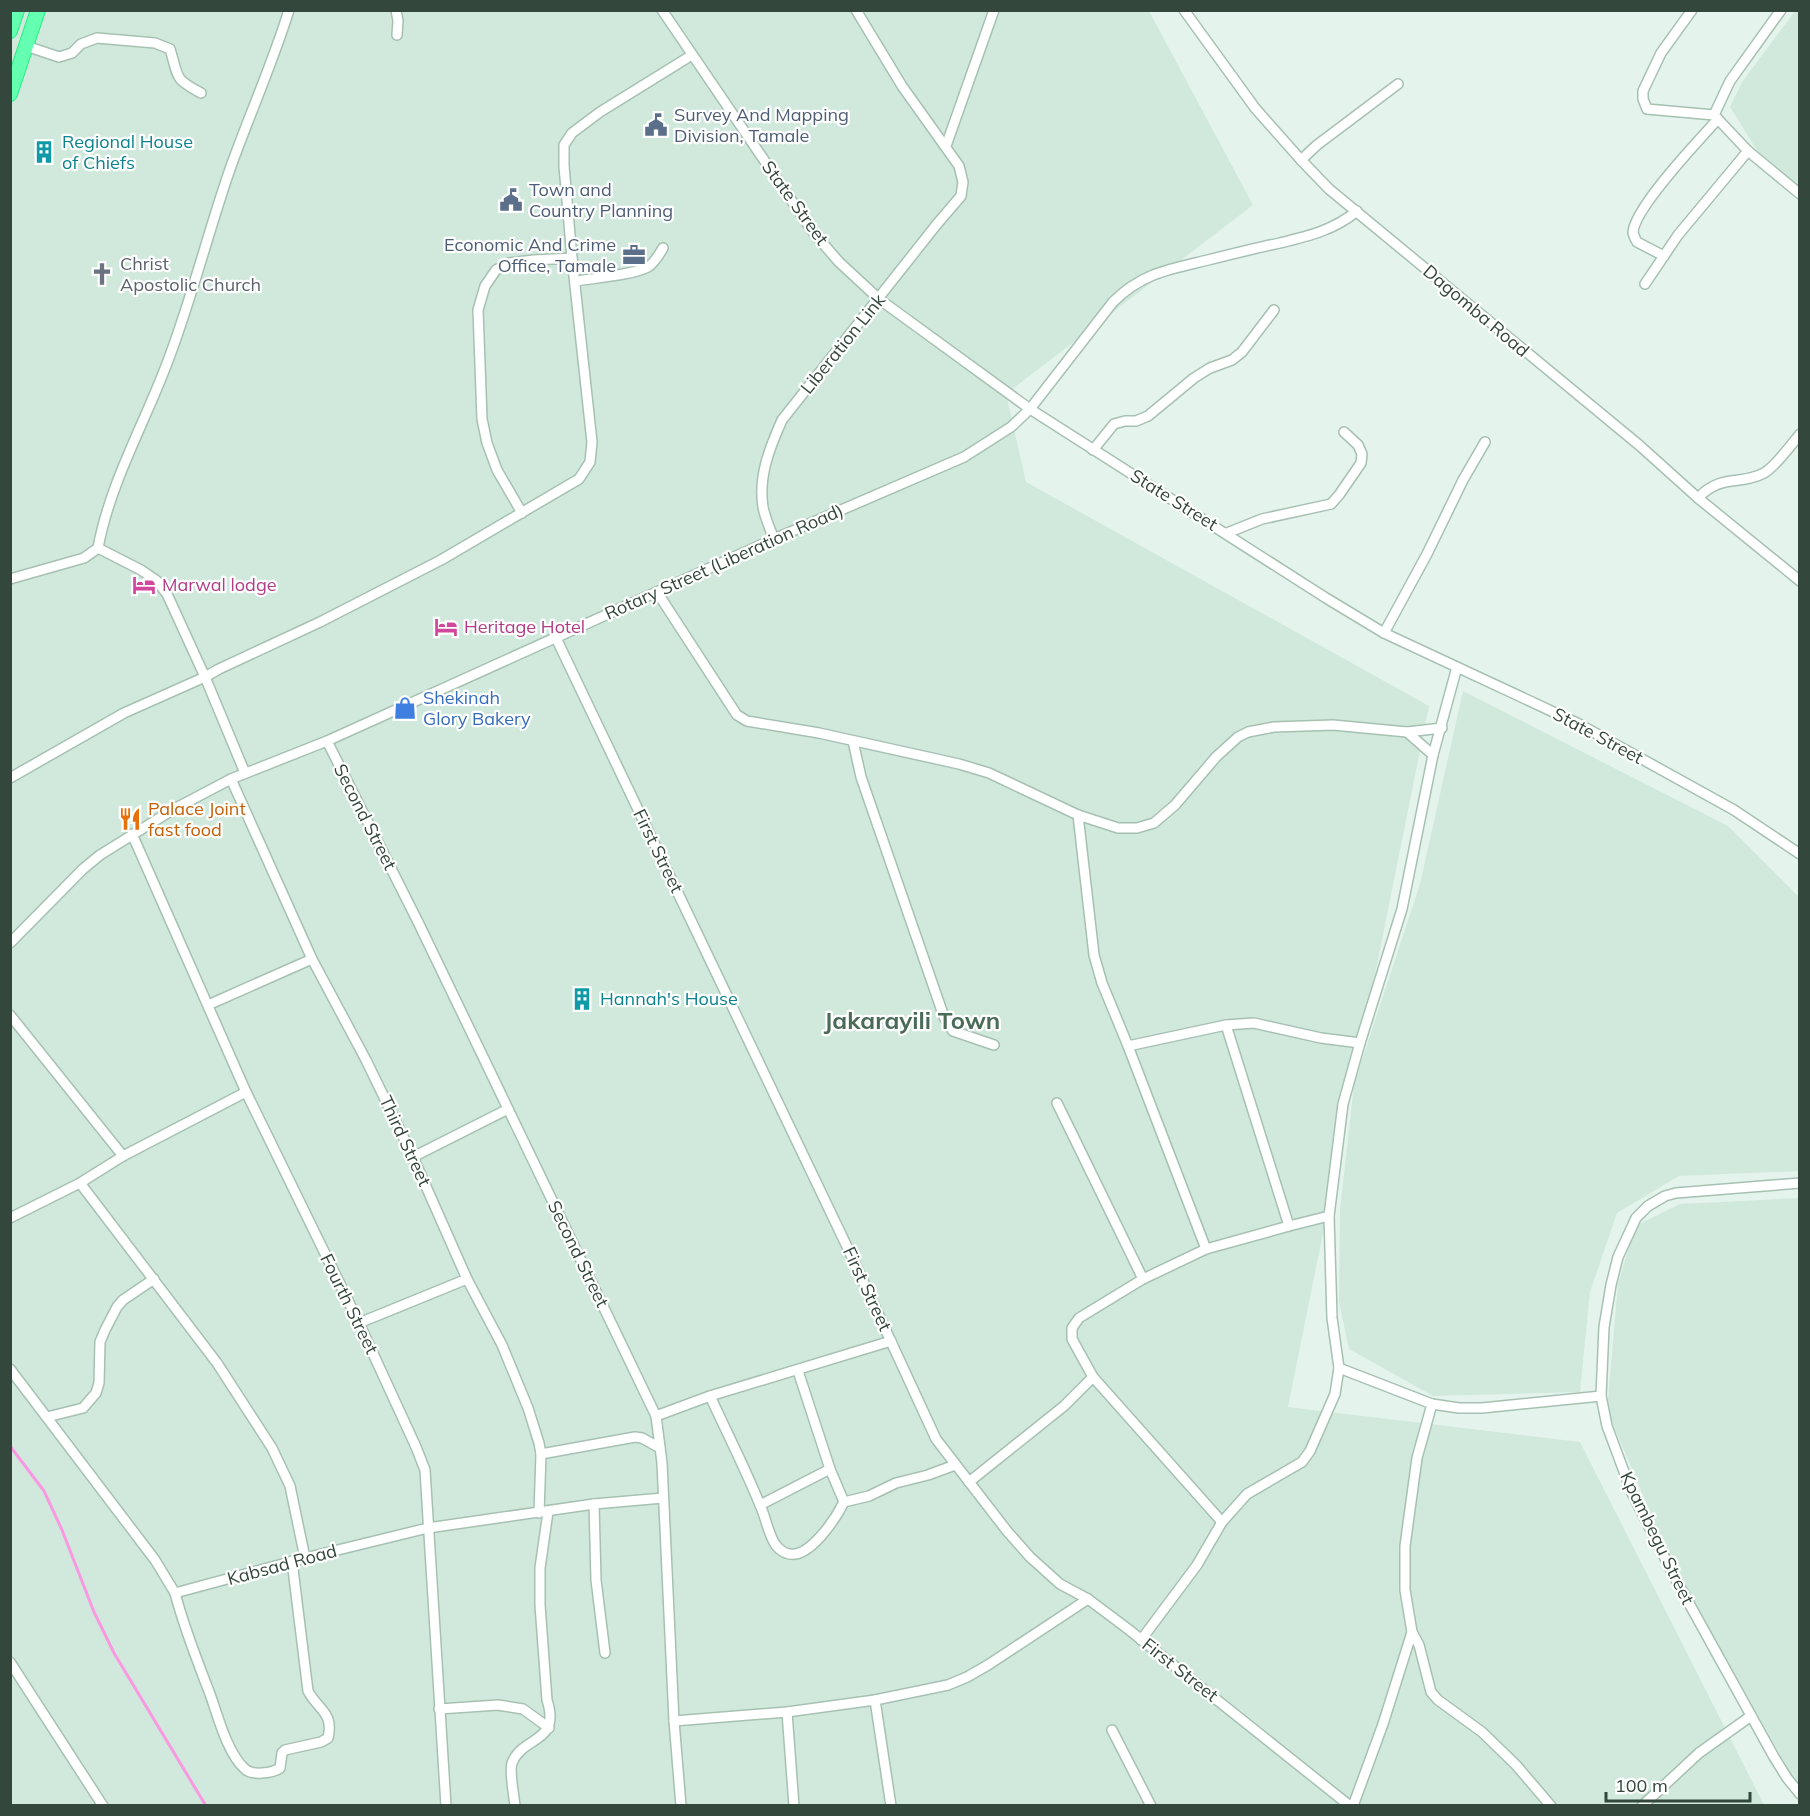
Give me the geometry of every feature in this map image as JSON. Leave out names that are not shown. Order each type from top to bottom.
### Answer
[{"type":"highway","points":[[11,30],[17,10]]},
{"type":"highway","points":[[10,94],[38,10]]},
{"type":"street","points":[[10,579],[84,558],[98,548],[110,501],[169,358],[229,172],[281,38],[289,10]]},
{"type":"street","points":[[396,10],[397,35]]},
{"type":"street","name":"State Street","points":[[662,10],[813,232],[839,262],[879,299],[1030,409],[1384,633],[1577,723],[1756,823],[1800,854]]},
{"type":"street","points":[[855,10],[902,86],[946,146]]},
{"type":"street","points":[[946,146],[994,10]]},
{"type":"street","name":"Dagomba Road","points":[[1184,10],[1255,108],[1329,189],[1640,445],[1698,498],[1800,581]]},
{"type":"street","points":[[1692,10],[1661,53],[1643,91],[1647,109],[1716,117],[1748,151],[1800,194]]},
{"type":"street","points":[[1664,256],[1637,242],[1633,232],[1642,210],[1716,117],[1730,81],[1780,10]]},
{"type":"street","points":[[26,46],[59,57],[72,53],[81,44],[97,38],[155,43],[170,49],[177,75],[183,83],[201,93]]},
{"type":"street","points":[[10,778],[124,713],[320,622],[441,560],[579,479],[590,462],[592,442],[572,258],[564,145],[572,133],[600,112],[692,55]]},
{"type":"street","points":[[1301,160],[1398,84]]},
{"type":"street","name":"Liberation Link","points":[[774,539],[764,508],[762,489],[770,447],[782,420],[961,196],[963,182],[959,166],[946,146]]},
{"type":"street","points":[[1645,284],[1678,236],[1748,151]]},
{"type":"street","name":"Rotary Street (Liberation Road)","points":[[10,943],[83,869],[100,855],[174,809],[231,779],[327,741],[774,539],[964,457],[1004,432],[1030,409],[1113,302],[1139,281],[1166,270],[1312,235],[1338,225],[1356,211]]},
{"type":"street","points":[[576,280],[648,267],[663,248]]},
{"type":"street","points":[[522,513],[497,470],[487,443],[482,418],[478,310],[485,286],[496,270],[509,263],[572,258]]},
{"type":"street","points":[[1093,450],[1114,424],[1136,421],[1148,416],[1194,378],[1210,368],[1232,360],[1242,352],[1274,310]]},
{"type":"street","points":[[1227,533],[1262,519],[1331,504],[1340,495],[1360,463],[1362,454],[1358,445],[1344,432]]},
{"type":"street","points":[[1698,498],[1714,484],[1765,472],[1800,435]]},
{"type":"street","points":[[1384,633],[1485,442]]},
{"type":"street","points":[[98,548],[157,581],[167,594],[245,773]]},
{"type":"street","points":[[657,592],[737,715],[747,721],[819,733],[959,764],[989,773],[1078,815],[1118,828],[1137,828],[1154,823],[1175,805],[1216,757],[1238,736],[1258,729],[1333,726],[1407,732],[1442,728]]},
{"type":"street","name":"First Street","points":[[556,638],[726,992],[936,1439],[1007,1531],[1030,1557],[1060,1584],[1088,1599],[1352,1806]]},
{"type":"street","points":[[1141,1640],[1197,1565],[1222,1522],[1247,1494],[1302,1462],[1310,1451],[1335,1394],[1339,1368],[1332,1318],[1329,1216],[1343,1104],[1402,909],[1433,754],[1457,667]]},
{"type":"street","points":[[1407,732],[1433,754]]},
{"type":"street","name":"Second Street","points":[[327,741],[419,924],[656,1416],[662,1462],[679,1804]]},
{"type":"street","points":[[853,741],[861,777],[944,1017],[953,1031],[994,1045]]},
{"type":"street","name":"Third Street","points":[[231,779],[312,959],[366,1060],[413,1157],[467,1279],[502,1345],[528,1408],[541,1454],[544,1512],[540,1605],[547,1700],[550,1711],[549,1728]]},
{"type":"street","points":[[1078,815],[1094,955],[1102,983],[1206,1249]]},
{"type":"street","name":"Fourth Street","points":[[132,834],[246,1092],[359,1323],[425,1470],[446,1806]]},
{"type":"street","points":[[208,1005],[312,959]]},
{"type":"street","points":[[10,1015],[123,1156]]},
{"type":"street","points":[[1128,1046],[1226,1025],[1254,1023],[1321,1038],[1360,1043]]},
{"type":"street","points":[[1226,1025],[1289,1226]]},
{"type":"street","points":[[10,1218],[80,1183],[123,1156],[246,1092]]},
{"type":"street","points":[[1057,1103],[1143,1279]]},
{"type":"street","points":[[413,1157],[508,1109]]},
{"type":"street","points":[[80,1183],[217,1363],[272,1448],[290,1486],[305,1558]]},
{"type":"street","name":"Kpambegu Street","points":[[1800,1184],[1676,1193],[1647,1206],[1636,1218],[1618,1257],[1611,1285],[1604,1327],[1601,1396],[1607,1426],[1632,1493],[1675,1578],[1751,1716],[1787,1778],[1800,1794]]},
{"type":"street","points":[[1222,1522],[1093,1377],[1072,1339],[1072,1328],[1079,1318],[1143,1279],[1206,1249],[1329,1216]]},
{"type":"street","points":[[47,1417],[82,1408],[96,1393],[99,1383],[100,1342],[105,1330],[123,1300],[154,1279]]},
{"type":"street","points":[[359,1323],[467,1279]]},
{"type":"street","points":[[656,1416],[710,1396],[891,1341]]},
{"type":"street","points":[[1339,1368],[1432,1404],[1459,1408],[1482,1408],[1601,1396]]},
{"type":"street","points":[[10,1369],[156,1560],[175,1593],[194,1656],[229,1746],[249,1773],[275,1771],[280,1768],[282,1753],[285,1750],[321,1742],[328,1738],[330,1729],[329,1719],[324,1710],[308,1690],[292,1561]]},
{"type":"street","points":[[710,1396],[760,1505],[775,1544],[784,1553],[792,1555],[801,1552],[822,1537],[844,1502],[830,1469],[798,1371]]},
{"type":"street","points":[[969,1482],[1064,1406],[1093,1377]]},
{"type":"street","points":[[1432,1404],[1417,1458],[1405,1546],[1405,1590],[1412,1632],[1419,1645],[1431,1692],[1438,1700],[1482,1732],[1516,1765],[1551,1806]]},
{"type":"street","points":[[541,1454],[635,1437],[642,1438],[660,1448]]},
{"type":"street","points":[[844,1502],[869,1496],[896,1483],[955,1465]]},
{"type":"street","points":[[760,1505],[830,1469]]},
{"type":"street","name":"Kabsad Road","points":[[175,1593],[292,1561],[428,1528],[594,1504],[663,1498]]},
{"type":"street","points":[[594,1504],[596,1580],[605,1653]]},
{"type":"street","points":[[674,1721],[787,1712],[875,1700],[948,1685],[967,1677],[1088,1599]]},
{"type":"street","points":[[1352,1806],[1383,1724],[1412,1632]]},
{"type":"street","points":[[10,1662],[103,1806]]},
{"type":"street","points":[[875,1700],[891,1806]]},
{"type":"street","points":[[439,1709],[498,1705],[515,1707],[523,1709],[549,1728],[540,1738],[518,1753],[511,1766],[515,1806]]},
{"type":"street","points":[[787,1712],[794,1806]]},
{"type":"street","points":[[1642,1806],[1699,1754],[1751,1716]]},
{"type":"street","points":[[1112,1730],[1151,1806]]},
{"type":"shaded area","points":[[11,11],[1149,11],[1253,205],[1006,394],[1026,482],[1429,706],[1288,1407],[1580,1442],[1764,1805],[11,1806]]},
{"type":"shaded area","points":[[1795,11],[1800,11],[1799,187],[1758,152],[1730,107],[1742,82]]},
{"type":"shaded area","points":[[1463,691],[1728,826],[1799,897],[1799,1171],[1679,1176],[1617,1213],[1590,1292],[1580,1392],[1433,1396],[1349,1349],[1339,1302],[1340,1210],[1354,1084],[1420,884]]},
{"type":"shaded area","points":[[1799,1198],[1799,1788],[1668,1555],[1607,1410],[1618,1284],[1635,1226],[1680,1204]]},
{"type":"waterway","points":[[10,1446],[44,1491],[94,1612],[114,1653],[206,1806]]},
{"type":"place","name":"Survey And Mapping Division, Tamale","points":[[656,125]]},
{"type":"place","name":"Regional House of Chiefs","points":[[44,152]]},
{"type":"place","name":"Town and Country Planning","points":[[511,200]]},
{"type":"place","name":"Economic And Crime Office, Tamale","points":[[634,255]]},
{"type":"place","name":"Christ Apostolic Church","points":[[102,274]]},
{"type":"place","name":"Marwal lodge","points":[[144,585]]},
{"type":"place","name":"Heritage Hotel","points":[[446,627]]},
{"type":"place","name":"Shekinah Glory Bakery","points":[[405,708]]},
{"type":"place","name":"Palace Joint fast food","points":[[130,819]]},
{"type":"place","name":"Hannah's House","points":[[582,999]]},
{"type":"district","name":"Jakarayili Town","points":[[912,1021]]}]
